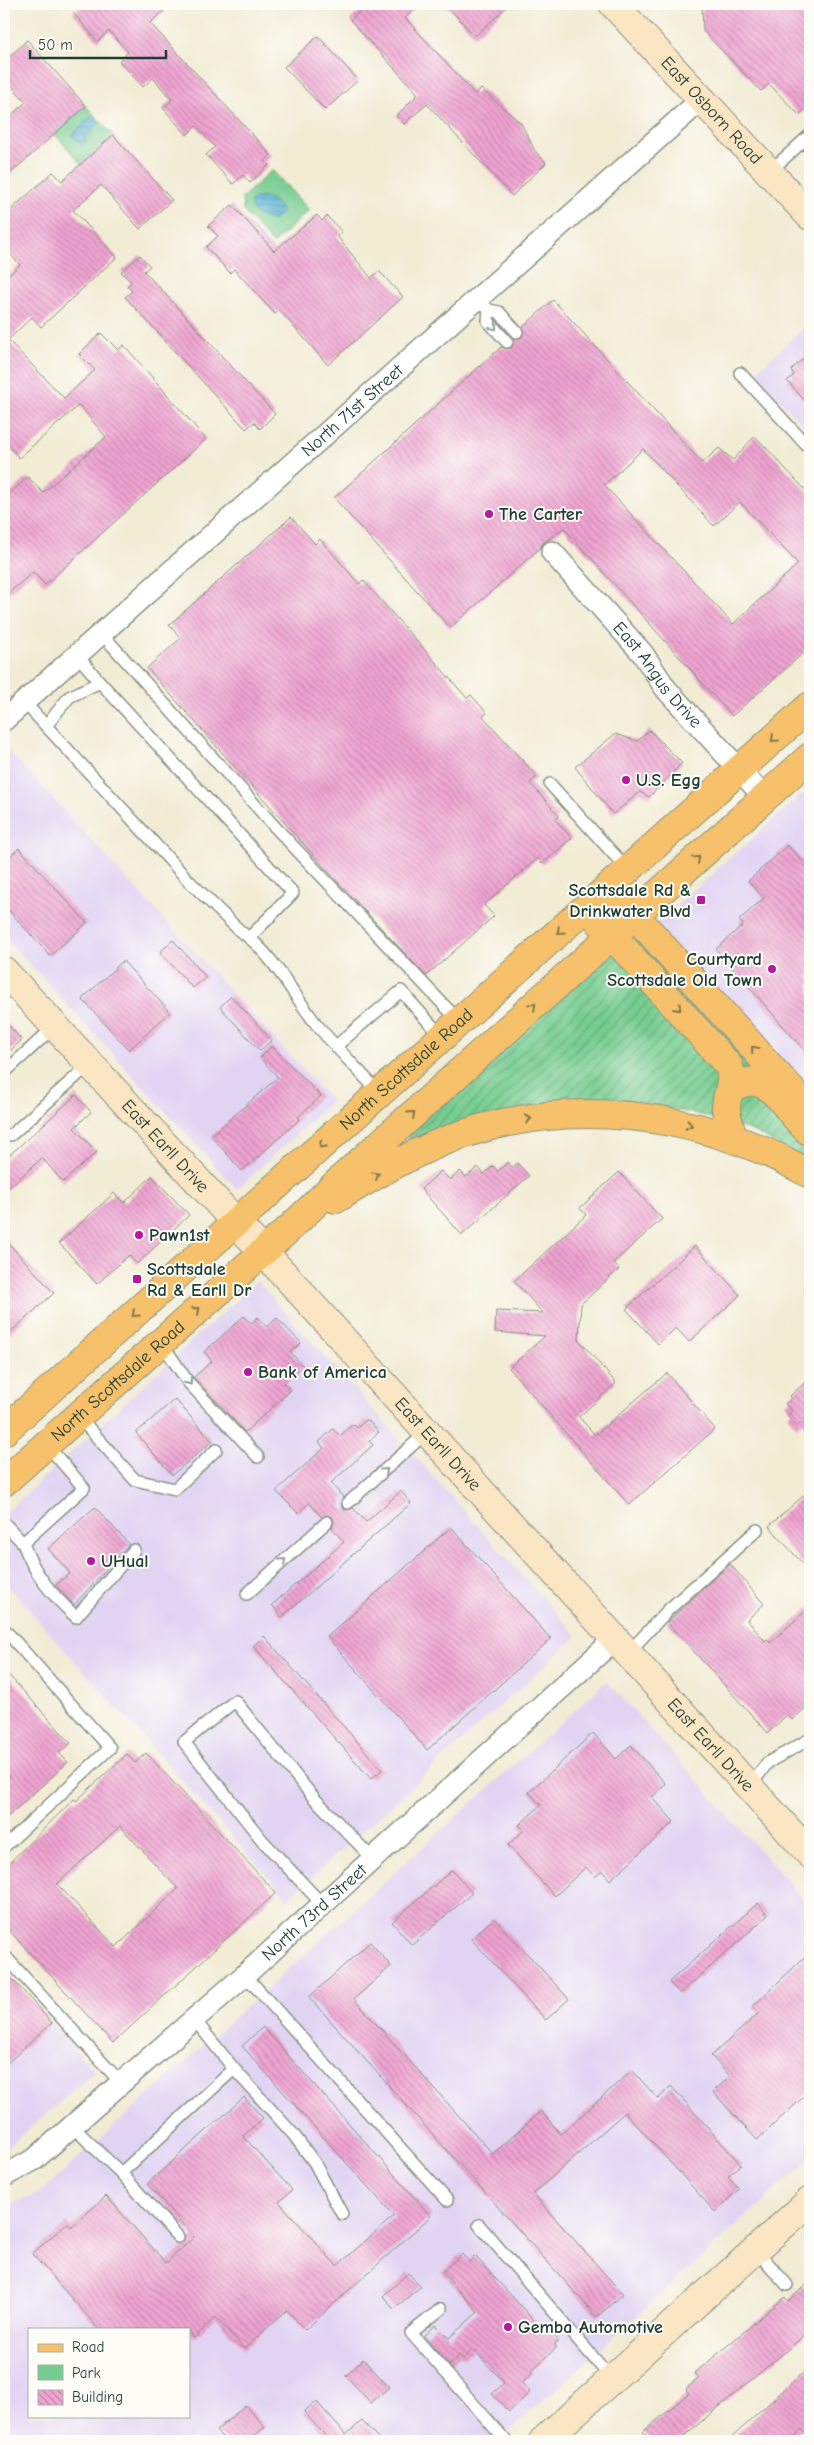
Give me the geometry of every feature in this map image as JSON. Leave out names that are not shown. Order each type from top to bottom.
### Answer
[{"type":"main road","name":"North Scottsdale Road","points":[[4,1430],[237,1223],[810,706]]},
{"type":"main road","name":"North Scottsdale Road","points":[[4,1482],[290,1228],[341,1178],[810,757]]},
{"type":"main road","points":[[619,878],[634,915],[810,1111]]},
{"type":"main road","points":[[586,907],[724,1060],[730,1070],[732,1088],[727,1098],[726,1110],[733,1137]]},
{"type":"main road","points":[[732,1088],[748,1080],[764,1083],[810,1132]]},
{"type":"main road","points":[[290,1228],[366,1181],[418,1153],[476,1130],[539,1117],[605,1114],[669,1120],[733,1137],[787,1161],[810,1174]]},
{"type":"street","name":"East Osborn Road","points":[[613,4],[810,216]]},
{"type":"street","name":"North 71st Street","points":[[4,720],[483,304],[701,100]]},
{"type":"street","name":"East Angus Drive","points":[[552,552],[643,654],[666,689],[765,798]]},
{"type":"street","name":"East Earll Drive","points":[[4,971],[428,1432],[810,1854]]},
{"type":"street","name":"North 73rd Street","points":[[5,2172],[35,2159],[245,1975],[373,1859],[622,1646]]},
{"type":"street","points":[[543,2441],[810,2201]]},
{"type":"lane","points":[[769,172],[810,135]]},
{"type":"lane","points":[[483,304],[499,312],[517,332]]},
{"type":"lane","points":[[483,304],[488,322],[507,342]]},
{"type":"lane","points":[[740,373],[810,449]]},
{"type":"lane","points":[[102,633],[131,669],[268,820],[451,1029]]},
{"type":"lane","points":[[77,655],[293,893],[250,937]]},
{"type":"lane","points":[[46,726],[69,697],[100,682]]},
{"type":"lane","points":[[24,702],[189,881],[240,931],[250,937],[336,1046],[379,1093]]},
{"type":"lane","points":[[550,784],[619,878]]},
{"type":"lane","points":[[336,1046],[401,991],[451,1029]]},
{"type":"lane","points":[[4,1073],[55,1026]]},
{"type":"lane","points":[[4,1135],[11,1135],[90,1064]]},
{"type":"lane","points":[[160,1342],[188,1382],[258,1457]]},
{"type":"lane","points":[[78,1416],[135,1480],[175,1489],[216,1450]]},
{"type":"lane","points":[[348,1503],[428,1432]]},
{"type":"lane","points":[[23,1543],[84,1488],[46,1444]]},
{"type":"lane","points":[[247,1594],[327,1522]]},
{"type":"lane","points":[[4,1523],[23,1543],[30,1562],[41,1581],[76,1617],[134,1550]]},
{"type":"lane","points":[[622,1646],[668,1610],[757,1530]]},
{"type":"lane","points":[[4,1629],[110,1748],[4,1847]]},
{"type":"lane","points":[[322,1904],[262,1840],[184,1742],[235,1701],[314,1798],[373,1859]]},
{"type":"lane","points":[[750,1787],[767,1763],[810,1739]]},
{"type":"lane","points":[[4,1955],[122,2083]]},
{"type":"lane","points":[[245,1975],[448,2200]]},
{"type":"lane","points":[[194,2019],[234,2069],[282,2121],[314,2162],[342,2214]]},
{"type":"lane","points":[[121,2173],[234,2069]]},
{"type":"lane","points":[[72,2126],[121,2173],[178,2237]]},
{"type":"lane","points":[[479,2225],[612,2379]]},
{"type":"lane","points":[[756,2250],[787,2285]]},
{"type":"lane","points":[[441,2310],[411,2334],[506,2441]]},
{"type":"shaded area","points":[[810,322],[810,433],[755,373]]},
{"type":"shaded area","points":[[4,746],[332,1101],[237,1189],[4,936]]},
{"type":"shaded area","points":[[810,787],[810,1098],[655,925]]},
{"type":"shaded area","points":[[257,1281],[577,1636],[288,1899],[4,1582],[4,1514]]},
{"type":"shaded area","points":[[607,1681],[810,1906],[810,2159],[498,2441],[4,2441],[4,2207],[40,2193]]},
{"type":"shaded area","points":[[4,1970],[95,2071],[4,2151]]},
{"type":"green space","points":[[86,106],[113,135],[81,164],[55,134]]},
{"type":"green space","points":[[272,170],[309,210],[273,244],[243,211],[242,198]]},
{"type":"green space","points":[[644,940],[761,1072],[810,1139],[810,1161],[750,1130],[705,1116],[634,1101],[577,1101],[408,1139],[409,1132],[602,957]]},
{"type":"water","points":[[92,115],[100,123],[85,137],[87,141],[82,146],[72,135]]},
{"type":"water","points":[[265,197],[280,207],[282,213],[274,220],[259,216],[251,207],[250,203],[253,199]]},
{"type":"building","points":[[83,4],[172,4],[150,23],[271,155],[265,161],[269,165],[250,183],[243,175],[233,184],[206,155],[215,147],[196,126],[187,135],[163,108],[172,100],[153,78],[143,87],[119,61],[128,52],[109,31],[98,41],[73,13]]},
{"type":"building","points":[[368,4],[420,4],[405,18],[475,94],[481,89],[521,123],[535,151],[546,163],[512,196],[427,104],[404,124],[396,116],[418,94],[350,20]]},
{"type":"building","points":[[445,4],[510,4],[475,36]]},
{"type":"building","points":[[702,4],[810,4],[810,105],[799,115],[769,84],[761,91],[703,31]]},
{"type":"building","points":[[318,36],[358,80],[325,110],[284,67]]},
{"type":"building","points":[[27,40],[86,106],[4,179],[4,122],[26,102],[4,77],[4,62]]},
{"type":"building","points":[[113,135],[172,200],[140,229],[101,185],[73,210],[117,257],[41,327],[32,317],[8,340],[64,398],[95,370],[79,354],[101,333],[118,350],[124,345],[206,439],[45,585],[33,572],[4,597],[4,499],[28,477],[43,493],[106,437],[79,405],[19,458],[4,441],[4,279],[20,265],[4,247],[4,216],[53,172],[62,181]]},
{"type":"building","points":[[232,205],[274,251],[317,215],[322,221],[327,216],[342,232],[337,236],[371,278],[379,271],[403,297],[328,365],[279,310],[275,314],[234,269],[230,273],[206,247],[218,236],[208,226]]},
{"type":"building","points":[[140,255],[150,266],[144,271],[275,414],[260,429],[254,422],[246,429],[125,297],[132,291],[127,286],[131,282],[121,272]]},
{"type":"building","name":"The Carter","points":[[553,300],[702,463],[719,448],[733,460],[755,436],[810,495],[810,647],[732,716],[564,528],[543,543],[540,548],[450,628],[334,498],[501,347],[508,349],[512,347],[513,338],[522,337],[523,327]],"holes":[[[643,449],[714,526],[740,502],[798,564],[733,624],[604,485]]]},
{"type":"building","points":[[810,352],[810,406],[787,381],[794,375],[791,370]]},
{"type":"building","points":[[291,517],[315,544],[320,539],[359,584],[363,580],[467,698],[471,695],[487,713],[483,716],[537,777],[530,783],[559,816],[555,820],[572,838],[542,864],[538,858],[484,905],[494,916],[426,976],[323,866],[147,668],[181,638],[169,625]]},
{"type":"building","name":"U.S. Egg","points":[[649,730],[682,763],[649,797],[640,792],[613,814],[575,767],[615,734],[638,741]]},
{"type":"building","name":"Courtyard Scottsdale Old Town","points":[[788,845],[810,870],[810,1057],[716,949],[743,925],[739,920],[764,898],[748,881]]},
{"type":"building","points":[[19,848],[87,923],[50,956],[4,905],[4,862]]},
{"type":"building","points":[[173,940],[206,977],[193,988],[160,952]]},
{"type":"building","points":[[123,961],[170,1012],[129,1050],[82,999]]},
{"type":"building","points":[[231,996],[272,1040],[260,1051],[220,1007]]},
{"type":"building","points":[[4,1020],[22,1040],[4,1056]]},
{"type":"building","points":[[272,1046],[321,1096],[298,1117],[300,1119],[242,1171],[211,1136],[278,1077],[260,1058]]},
{"type":"building","points":[[76,1095],[91,1112],[74,1128],[97,1152],[63,1182],[42,1158],[4,1192],[4,1160]]},
{"type":"building","points":[[508,1162],[513,1168],[517,1163],[529,1176],[462,1235],[421,1189],[441,1171],[450,1180],[460,1171],[466,1177],[478,1167],[484,1174],[493,1166],[498,1171]]},
{"type":"building","points":[[619,1172],[662,1219],[613,1263],[619,1269],[581,1304],[579,1340],[616,1383],[579,1417],[595,1435],[667,1373],[715,1429],[629,1505],[509,1368],[545,1336],[495,1332],[496,1311],[543,1313],[514,1281],[586,1215],[580,1208]]},
{"type":"building","name":"Pawn1st","points":[[152,1176],[189,1215],[137,1264],[129,1255],[97,1284],[59,1243],[114,1193],[124,1203]]},
{"type":"building","points":[[4,1238],[54,1293],[4,1338]]},
{"type":"building","points":[[695,1246],[740,1295],[689,1342],[676,1328],[658,1344],[626,1309]]},
{"type":"building","name":"Bank of America","points":[[244,1316],[251,1323],[258,1317],[267,1327],[277,1318],[301,1343],[290,1352],[303,1366],[284,1383],[291,1390],[245,1432],[194,1377],[212,1361],[204,1352]]},
{"type":"building","points":[[810,1378],[810,1431],[802,1422],[797,1427],[787,1416],[792,1411],[785,1404],[792,1398],[790,1396]]},
{"type":"building","points":[[175,1399],[212,1441],[172,1475],[136,1433]]},
{"type":"building","points":[[367,1419],[379,1432],[369,1441],[373,1445],[331,1483],[343,1497],[341,1501],[342,1508],[346,1510],[353,1508],[366,1522],[401,1491],[411,1503],[282,1617],[272,1605],[344,1542],[332,1528],[334,1521],[332,1517],[326,1515],[322,1517],[309,1503],[298,1513],[276,1491],[324,1448],[319,1442],[333,1429],[340,1436],[353,1424],[357,1428]]},
{"type":"building","points":[[810,1490],[810,1572],[769,1526]]},
{"type":"building","name":"UHual","points":[[95,1507],[129,1544],[74,1605],[56,1585],[70,1573],[48,1549]]},
{"type":"building","points":[[451,1527],[551,1639],[427,1750],[327,1637]]},
{"type":"building","points":[[730,1564],[764,1604],[747,1620],[765,1641],[767,1639],[770,1643],[810,1607],[810,1704],[792,1720],[787,1715],[768,1733],[667,1622]]},
{"type":"building","points":[[264,1636],[382,1770],[371,1779],[253,1646]]},
{"type":"building","points":[[4,1670],[71,1743],[59,1753],[68,1762],[4,1820],[4,1783],[10,1777],[4,1770]]},
{"type":"building","points":[[593,1733],[616,1759],[631,1745],[666,1784],[652,1797],[674,1822],[610,1880],[602,1871],[595,1877],[586,1867],[555,1896],[508,1845],[524,1830],[519,1825],[541,1805],[529,1792]]},
{"type":"building","points":[[146,1753],[276,1893],[113,2043],[4,1925],[4,1868],[74,1799],[76,1801],[127,1754],[135,1763]],"holes":[[[120,1826],[178,1889],[116,1947],[57,1884]]]},
{"type":"building","points":[[452,1870],[472,1893],[412,1945],[392,1922]]},
{"type":"building","points":[[758,1903],[768,1915],[680,1994],[669,1982]]},
{"type":"building","points":[[494,1918],[569,1999],[546,2020],[471,1939]]},
{"type":"building","points":[[370,1942],[391,1966],[354,1999],[493,2154],[541,2111],[561,2134],[632,2070],[658,2099],[671,2086],[741,2165],[728,2176],[739,2189],[715,2212],[625,2112],[533,2194],[623,2294],[597,2317],[309,1997]]},
{"type":"building","points":[[810,1952],[810,2091],[757,2140],[713,2092],[730,2076],[711,2056],[759,2013],[753,2006]]},
{"type":"building","points":[[4,1970],[52,2023],[4,2066]]},
{"type":"building","points":[[263,2027],[431,2216],[305,2330],[287,2310],[244,2349],[216,2317],[194,2338],[190,2328],[98,2328],[32,2254],[67,2223],[71,2227],[106,2196],[166,2263],[194,2237],[147,2184],[244,2097],[263,2118],[243,2136],[292,2190],[279,2202],[337,2266],[394,2216],[242,2046]]},
{"type":"building","points":[[462,2254],[469,2262],[475,2256],[539,2326],[544,2325],[559,2341],[554,2345],[557,2347],[531,2371],[533,2373],[522,2383],[530,2392],[509,2412],[492,2394],[504,2383],[473,2349],[463,2359],[460,2355],[449,2365],[424,2336],[436,2325],[449,2338],[478,2312],[442,2272]]},
{"type":"building","points":[[408,2273],[421,2286],[394,2309],[383,2296]]},
{"type":"building","points":[[810,2281],[810,2331],[678,2441],[650,2441],[643,2432],[689,2393],[686,2389],[699,2378],[695,2373],[785,2297],[788,2301]]},
{"type":"building","points":[[363,2359],[389,2387],[371,2403],[346,2376]]},
{"type":"building","points":[[810,2366],[810,2437],[802,2429],[789,2441],[728,2441]]},
{"type":"building","points":[[316,2401],[346,2435],[362,2421],[381,2441],[330,2441],[304,2412]]},
{"type":"building","points":[[245,2405],[265,2427],[248,2441],[226,2441],[216,2431]]},
{"type":"place","name":"The Carter","points":[[489,514]]},
{"type":"place","name":"U.S. Egg","points":[[626,780]]},
{"type":"place","name":"Scottsdale Rd & Drinkwater Blvd","points":[[701,900]]},
{"type":"place","name":"Courtyard Scottsdale Old Town","points":[[772,969]]},
{"type":"place","name":"Pawn1st","points":[[139,1235]]},
{"type":"place","name":"Scottsdale Rd & Earll Dr","points":[[137,1279]]},
{"type":"place","name":"Bank of America","points":[[248,1372]]},
{"type":"place","name":"UHual","points":[[91,1561]]},
{"type":"place","name":"Gemba Automotive","points":[[508,2327]]}]
